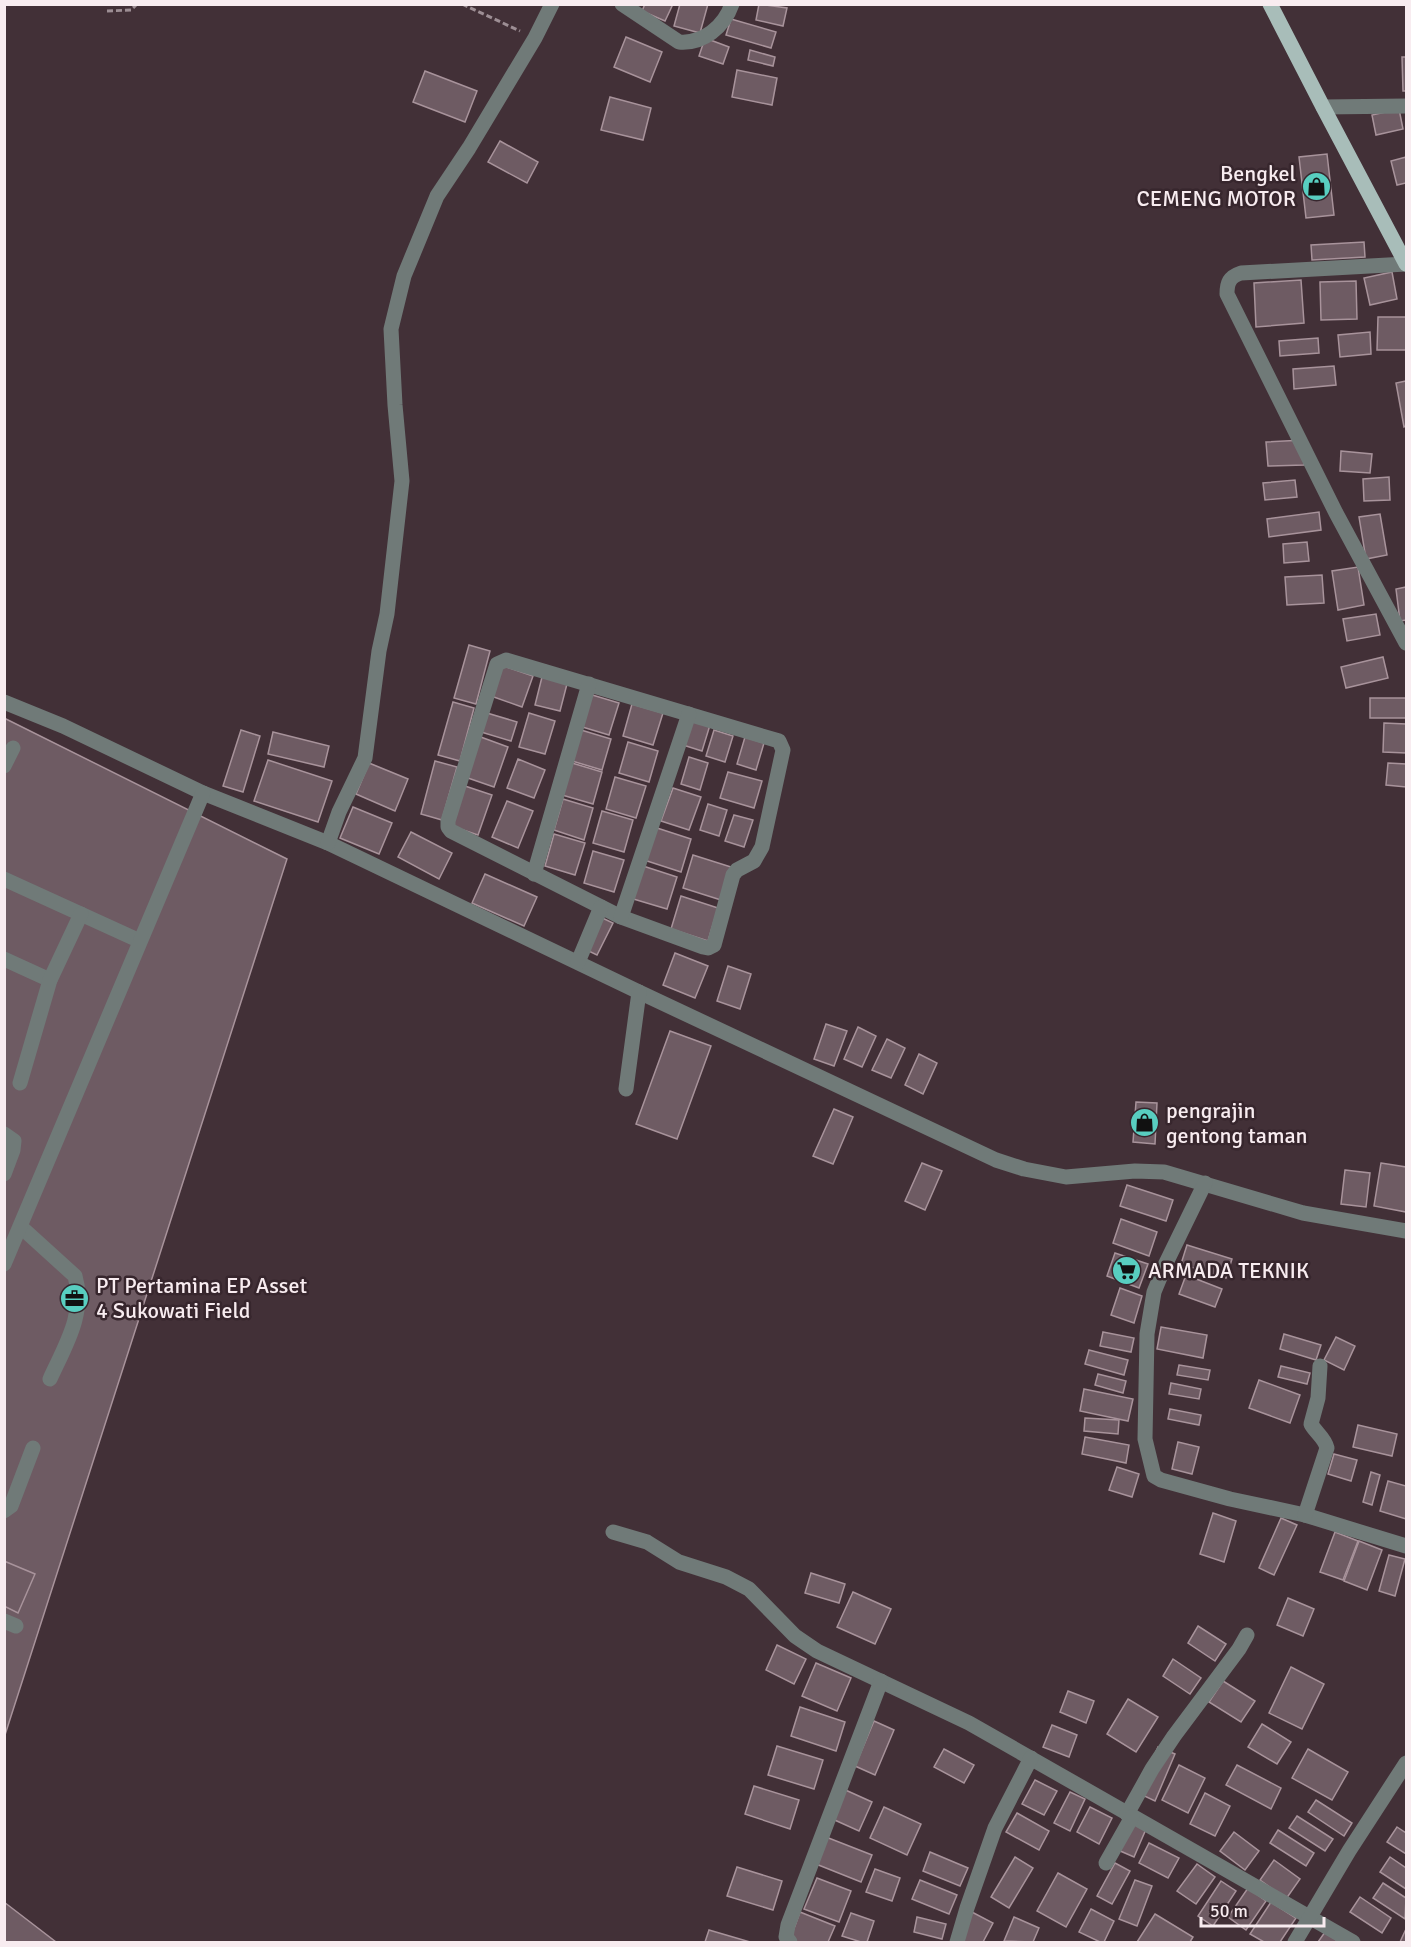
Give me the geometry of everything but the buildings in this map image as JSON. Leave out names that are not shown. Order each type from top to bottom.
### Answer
[{"type":"main road","points":[[1270,4],[1406,264]]},
{"type":"street","points":[[328,843],[339,812],[365,758],[387,614],[402,481],[391,329],[404,276],[437,196],[469,148],[535,38],[552,4]]},
{"type":"street","points":[[622,4],[679,42],[687,43],[696,42],[716,28],[729,14],[732,4]]},
{"type":"street","points":[[1323,107],[1407,106]]},
{"type":"street","points":[[1406,264],[1240,273],[1230,279],[1227,294],[1331,502],[1407,643]]},
{"type":"street","points":[[501,660],[506,660],[589,684],[773,738],[782,745],[783,750],[762,847],[754,861],[737,870],[733,875],[715,942],[708,948],[621,917],[454,834],[448,827],[497,664],[501,660]]},
{"type":"street","points":[[534,874],[589,684]]},
{"type":"street","points":[[4,702],[63,726],[203,793],[328,843],[968,1148],[1024,1169],[1066,1177],[1135,1171],[1164,1172],[1303,1213],[1407,1232]]},
{"type":"street","points":[[621,917],[689,714]]},
{"type":"street","points":[[4,766],[13,748]]},
{"type":"street","points":[[4,1264],[14,1230],[203,793]]},
{"type":"street","points":[[4,879],[140,941]]},
{"type":"street","points":[[578,962],[601,907]]},
{"type":"street","points":[[20,1083],[50,980],[81,914]]},
{"type":"street","points":[[4,959],[50,980]]},
{"type":"street","points":[[626,1089],[639,992]]},
{"type":"street","points":[[4,1134],[14,1141],[4,1174]]},
{"type":"street","points":[[1205,1183],[1154,1292],[1147,1334],[1145,1427],[1145,1439],[1154,1476],[1161,1480],[1230,1499],[1305,1515],[1407,1546]]},
{"type":"street","points":[[14,1230],[75,1276],[78,1288],[79,1303],[76,1321],[50,1379]]},
{"type":"street","points":[[1305,1515],[1327,1448],[1324,1439],[1311,1425],[1318,1398],[1320,1366]]},
{"type":"street","points":[[4,1511],[11,1506],[33,1448]]},
{"type":"street","points":[[613,1532],[647,1542],[679,1562],[726,1577],[749,1589],[795,1636],[818,1652],[969,1723],[1353,1942]]},
{"type":"street","points":[[1106,1863],[1173,1736],[1239,1649],[1247,1635]]},
{"type":"street","points":[[790,1942],[786,1937],[788,1924],[881,1680]]},
{"type":"street","points":[[957,1942],[995,1828],[1031,1758]]},
{"type":"street","points":[[1295,1942],[1349,1851],[1407,1763]]},
{"type":"path","points":[[107,11],[130,10],[137,4]]},
{"type":"path","points":[[462,4],[535,38]]},
{"type":"place","name":"Bengkel CEMENG MOTOR","points":[[1317,186]]},
{"type":"place","name":"pengrajin gentong taman","points":[[1145,1123]]},
{"type":"place","name":"ARMADA TEKNIK","points":[[1127,1270]]},
{"type":"place","name":"PT Pertamina EP Asset 4 Sukowati Field","points":[[75,1298]]}]
